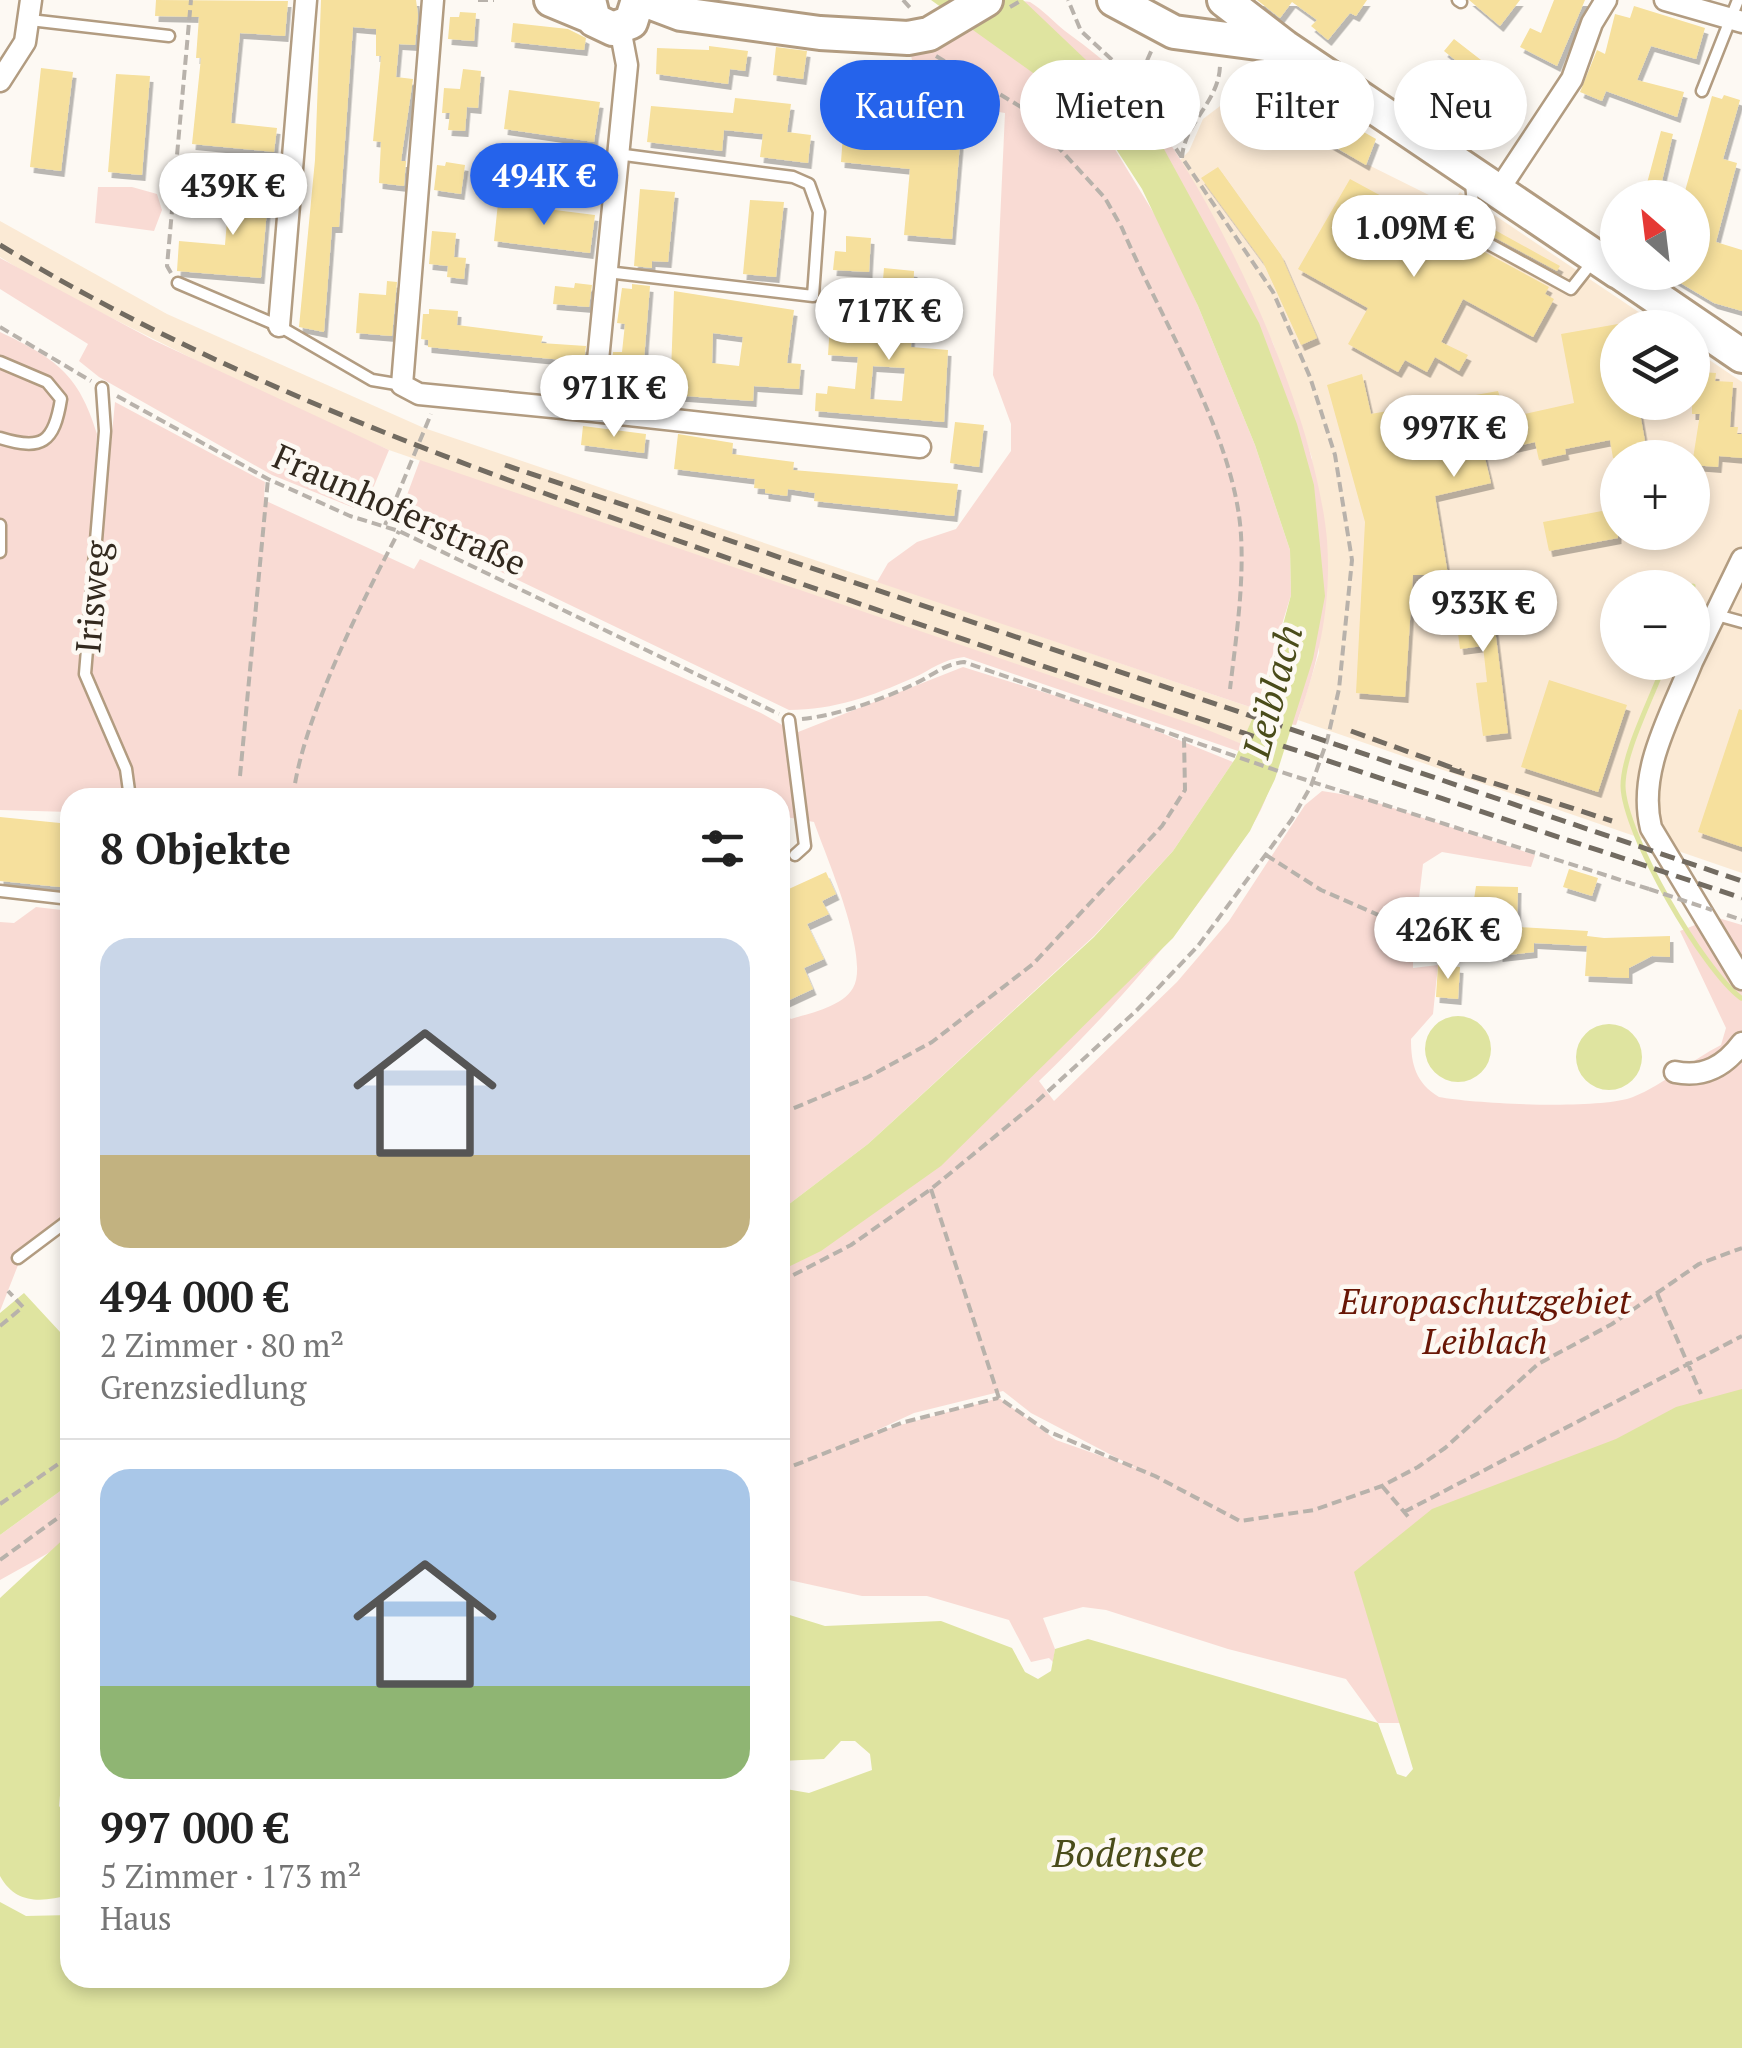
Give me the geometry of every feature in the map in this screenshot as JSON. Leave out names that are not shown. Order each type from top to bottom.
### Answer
[{"type":"main road","points":[[551,0],[619,11],[908,38],[930,33],[980,3]]},
{"type":"main road","points":[[1114,0],[1157,25],[1285,47]]},
{"type":"main road","points":[[1224,0],[1285,47],[1600,260]]},
{"type":"main road","points":[[1645,290],[1742,356]]},
{"type":"street","points":[[279,326],[306,0]]},
{"type":"street","points":[[434,0],[402,385],[419,394],[920,447]]},
{"type":"street","points":[[1498,191],[1572,79],[1592,23],[1606,0]]},
{"type":"street","points":[[1665,0],[1738,14]]},
{"type":"street","points":[[0,82],[25,42],[31,10]]},
{"type":"street","points":[[593,410],[626,65],[619,11]]},
{"type":"street","points":[[1710,619],[1742,559]]},
{"type":"street","points":[[1685,680],[1656,751],[1646,789],[1647,810],[1652,828],[1742,979]]},
{"type":"street","points":[[1675,1072],[1705,1072],[1724,1064],[1742,1043]]},
{"type":"lane","points":[[31,10],[169,36]]},
{"type":"lane","points":[[1702,91],[1738,14]]},
{"type":"lane","points":[[606,272],[813,296],[818,200],[809,184],[793,177],[617,154]]},
{"type":"lane","points":[[1470,172],[1476,236],[1571,289],[1600,273]]},
{"type":"lane","points":[[178,283],[279,326],[372,380],[402,385]]},
{"type":"lane","points":[[0,362],[48,382],[62,399],[57,425],[44,442],[28,447],[0,438]]},
{"type":"lane","name":"Irisweg","points":[[102,388],[105,431],[86,674],[126,769],[129,788]]},
{"type":"lane","points":[[0,525],[0,552]]},
{"type":"lane","points":[[1712,614],[1742,622]]},
{"type":"lane","points":[[789,720],[804,846],[794,855]]},
{"type":"lane","points":[[0,891],[60,898]]},
{"type":"lane","points":[[18,1258],[60,1226]]},
{"type":"path","points":[[178,283],[166,266],[190,0]]},
{"type":"path","points":[[478,0],[493,1]]},
{"type":"path","points":[[903,0],[930,33],[939,61],[1021,107],[1105,198],[1122,228],[1218,434],[1241,532],[1239,609],[1230,689]]},
{"type":"path","points":[[1068,0],[1081,31],[1109,60]]},
{"type":"path","points":[[1149,60],[1157,25]]},
{"type":"path","points":[[1182,158],[1183,144],[1215,94],[1220,70]]},
{"type":"path","points":[[790,1277],[851,1245],[931,1189],[1032,1106],[1136,1011],[1198,946],[1266,855],[1313,782],[1339,689],[1352,560],[1335,455],[1310,377],[1273,292],[1177,150]]},
{"type":"path","name":"Fraunhoferstraße","points":[[0,326],[102,388],[268,479],[350,516],[399,531],[789,720]]},
{"type":"path","points":[[384,525],[426,429]]},
{"type":"path","points":[[240,776],[268,479]]},
{"type":"path","points":[[296,788],[326,692],[366,595],[399,531]]},
{"type":"path","points":[[789,720],[841,710],[915,684],[951,663],[964,662],[1278,771],[1712,910]]},
{"type":"path","points":[[790,1110],[868,1077],[932,1042],[1033,964],[1169,816],[1188,775],[1184,737]]},
{"type":"path","points":[[1266,855],[1321,890],[1415,931]]},
{"type":"path","points":[[931,1189],[1000,1398],[1047,1431],[1154,1476],[1240,1521],[1314,1510],[1382,1486],[1445,1448],[1538,1364],[1612,1324],[1721,1252],[1742,1248]]},
{"type":"path","points":[[0,1326],[23,1307],[8,1291]]},
{"type":"path","points":[[1657,1293],[1701,1394]]},
{"type":"path","points":[[1404,1512],[1742,1336]]},
{"type":"path","points":[[790,1467],[900,1423],[1000,1398]]},
{"type":"path","points":[[0,1504],[60,1463]]},
{"type":"path","points":[[1382,1486],[1410,1520]]},
{"type":"path","points":[[0,1560],[60,1516]]},
{"type":"shaded area","points":[[1220,106],[1220,150],[1338,150],[1451,206],[1460,192],[1600,286],[1600,290],[1636,310],[1600,310],[1600,420],[1710,420],[1710,360],[1742,382],[1742,873],[1298,720],[1319,653],[1312,458],[1273,343],[1179,161],[1189,150],[1200,150],[1200,126]]},
{"type":"shaded area","points":[[0,221],[167,314],[424,428],[1256,709],[1242,744],[389,450],[269,397],[42,283],[0,257]]},
{"type":"green space","points":[[970,0],[1030,2],[1102,60],[1035,60]]},
{"type":"green space","points":[[964,21],[1020,62],[1020,150],[1115,150],[1164,230],[1255,445],[1290,550],[1291,595],[1256,709],[877,582],[888,563],[917,542],[956,529],[1011,451],[1011,424],[993,375],[1005,113],[1000,112],[1000,60],[912,60],[909,44]]},
{"type":"green space","name":"Europaschutzgebiet Leiblach","points":[[1133,150],[1174,150],[1250,290],[1302,423],[1327,540],[1327,588],[1311,680],[1296,725],[1288,724],[1262,808],[1210,888],[1155,957],[1039,1081],[1054,1101],[1177,982],[1229,921],[1305,805],[1322,791],[1360,797],[1535,855],[1531,867],[1442,852],[1423,864],[1416,924],[1390,921],[1413,935],[1413,968],[1438,965],[1433,1014],[1411,1039],[1416,1072],[1439,1097],[1567,1105],[1617,1101],[1656,1086],[1721,1045],[1726,1028],[1680,931],[1715,917],[1742,925],[1742,1421],[1400,1723],[1378,1723],[1346,1679],[1228,1649],[1106,1610],[1083,1607],[1043,1618],[1055,1649],[1053,1662],[1049,1658],[1031,1662],[1009,1620],[927,1596],[862,1596],[790,1580],[790,1227],[1085,979],[1268,724],[1302,544],[1147,163]],"holes":[[[1003,1391],[1031,1413],[1138,1469],[1056,1440],[999,1398],[871,1433],[914,1413]]]},
{"type":"green space","points":[[98,187],[132,187],[157,194],[162,210],[154,231],[95,223]]},
{"type":"green space","points":[[0,258],[153,340],[389,450],[369,498],[354,508],[272,475],[99,377],[79,361],[88,344],[0,289]]},
{"type":"green space","points":[[0,332],[36,350],[62,370],[82,396],[97,434],[81,674],[123,769],[125,788],[60,788],[60,812],[0,810]]},
{"type":"green space","points":[[115,402],[265,482],[264,500],[414,569],[420,559],[761,713],[784,726],[788,736],[963,667],[1117,715],[1233,762],[1173,851],[1094,936],[868,1144],[790,1203],[790,1018],[834,1005],[848,995],[857,974],[851,931],[836,881],[814,822],[790,818],[790,788],[130,788],[89,674]]},
{"type":"green space","points":[[420,460],[1242,744],[1238,751],[964,657],[943,662],[898,685],[852,701],[789,710],[397,522]]},
{"type":"green space","points":[[36,907],[60,910],[60,1223],[20,1260],[0,1311],[0,922],[14,923]]},
{"type":"green space","points":[[60,1491],[60,1543],[0,1580],[0,1535]]},
{"type":"water","points":[[931,0],[1023,0],[1086,60],[1020,60],[1020,64]]},
{"type":"water","name":"Leiblach","points":[[1117,150],[1164,150],[1259,323],[1297,424],[1314,485],[1325,596],[1313,659],[1275,779],[1250,831],[1173,938],[941,1166],[821,1251],[790,1266],[790,1203],[868,1144],[1094,937],[1173,851],[1235,759],[1267,684],[1291,595],[1290,550],[1255,445],[1198,306],[1142,189]]},
{"type":"water","points":[[1458,1016],[1481,1026],[1491,1049],[1481,1072],[1458,1082],[1435,1072],[1425,1049],[1435,1026]]},
{"type":"water","points":[[1609,1024],[1622,1026],[1632,1034],[1640,1044],[1640,1070],[1632,1080],[1622,1088],[1609,1090],[1596,1088],[1586,1080],[1578,1070],[1576,1057],[1578,1044],[1586,1034],[1596,1026]]},
{"type":"water","points":[[24,1293],[60,1332],[60,1491],[0,1535],[0,1313]]},
{"type":"water","name":"Bodensee","points":[[1742,1389],[1742,2048],[0,2048],[0,1902],[26,1916],[60,1915],[60,1988],[790,1988],[790,1790],[809,1793],[872,1770],[870,1754],[855,1741],[841,1741],[824,1759],[790,1761],[790,1615],[825,1626],[941,1621],[1012,1648],[1025,1672],[1038,1679],[1051,1671],[1055,1649],[1088,1639],[1378,1723],[1397,1774],[1406,1777],[1413,1769],[1354,1572],[1432,1509],[1616,1439],[1676,1407]]},
{"type":"water","points":[[60,1542],[60,1897],[49,1899],[22,1897],[0,1876],[0,1598]]},
{"type":"building","points":[[156,0],[288,1],[285,36],[240,33],[231,123],[277,128],[274,152],[192,144],[201,58],[196,58],[199,17],[155,16]]},
{"type":"building","points":[[321,0],[416,0],[418,15],[415,45],[399,44],[396,77],[413,79],[401,161],[406,161],[404,186],[379,183],[381,142],[373,141],[381,56],[376,56],[376,29],[353,27],[339,227],[332,227],[324,332],[299,327],[315,160]]},
{"type":"building","points":[[1257,0],[1367,0],[1356,16],[1350,13],[1328,40],[1311,26],[1317,20],[1292,2],[1280,18]]},
{"type":"building","points":[[1469,0],[1520,0],[1500,26]]},
{"type":"building","points":[[1554,0],[1585,0],[1557,66],[1520,47],[1530,28],[1541,33]]},
{"type":"building","points":[[1634,6],[1705,28],[1696,59],[1651,46],[1637,80],[1684,92],[1677,117],[1606,91],[1602,101],[1580,92],[1597,50],[1605,54],[1615,14],[1630,18]]},
{"type":"building","points":[[460,12],[476,13],[474,41],[448,39],[450,17],[459,17]]},
{"type":"building","points":[[513,23],[568,29],[586,38],[584,50],[511,42]]},
{"type":"building","points":[[1454,39],[1481,60],[1455,60],[1444,51]]},
{"type":"building","points":[[709,46],[748,51],[745,71],[730,69],[728,84],[656,74],[657,48],[709,50]]},
{"type":"building","points":[[776,47],[807,51],[803,79],[773,75]]},
{"type":"building","points":[[41,68],[73,72],[61,171],[30,167]]},
{"type":"building","points":[[463,69],[481,71],[478,108],[467,107],[465,131],[448,130],[450,113],[442,113],[444,88],[460,89]]},
{"type":"building","points":[[116,74],[150,76],[142,175],[108,172]]},
{"type":"building","points":[[509,90],[600,102],[594,142],[504,129]]},
{"type":"building","points":[[1724,95],[1740,100],[1723,159],[1737,163],[1716,242],[1742,250],[1742,311],[1714,303],[1692,290],[1710,290],[1710,180],[1688,180],[1712,96],[1722,99]]},
{"type":"building","points":[[735,98],[791,104],[787,132],[811,135],[808,163],[760,157],[763,134],[724,130],[722,151],[647,142],[651,106],[733,113]]},
{"type":"building","points":[[1661,131],[1673,134],[1662,180],[1648,180]]},
{"type":"building","points":[[842,150],[959,150],[952,239],[904,235],[910,169],[841,162]]},
{"type":"building","points":[[1340,150],[1372,150],[1366,165]]},
{"type":"building","points":[[446,162],[465,165],[461,194],[434,190],[437,165],[445,166]]},
{"type":"building","points":[[1218,167],[1281,255],[1317,338],[1301,345],[1263,262],[1201,178]]},
{"type":"building","points":[[1350,179],[1549,287],[1545,294],[1554,299],[1533,337],[1463,299],[1441,342],[1468,355],[1459,371],[1435,357],[1427,372],[1405,360],[1398,372],[1348,344],[1368,308],[1298,269]]},
{"type":"building","points":[[230,184],[269,187],[261,278],[177,271],[179,241],[225,245]]},
{"type":"building","points":[[640,189],[675,192],[668,262],[652,261],[652,268],[634,266]]},
{"type":"building","points":[[750,200],[784,202],[776,277],[743,274]]},
{"type":"building","points":[[498,203],[595,215],[590,253],[494,241]]},
{"type":"building","points":[[1493,229],[1560,266],[1557,271],[1490,235]]},
{"type":"building","points":[[432,231],[456,233],[454,257],[466,258],[464,279],[447,277],[448,266],[429,264]]},
{"type":"building","points":[[846,236],[871,238],[869,272],[833,270],[835,251],[846,252]]},
{"type":"building","points":[[884,268],[914,271],[911,347],[948,350],[944,422],[815,411],[816,393],[827,394],[828,386],[855,389],[858,357],[828,355],[830,324],[879,327]],"holes":[[[873,366],[905,368],[902,401],[870,399]]]},
{"type":"building","points":[[387,281],[397,282],[392,336],[356,333],[359,293],[386,295]]},
{"type":"building","points":[[575,283],[592,285],[589,307],[553,304],[555,286],[574,288]]},
{"type":"building","points":[[632,284],[650,286],[643,372],[671,372],[674,291],[794,310],[787,363],[801,364],[799,389],[754,386],[753,401],[671,395],[671,388],[617,382],[617,377],[611,377],[613,352],[622,352],[625,324],[617,323],[622,288],[632,289]],"holes":[[[713,333],[743,337],[739,366],[712,363]]]},
{"type":"building","points":[[429,309],[458,311],[457,325],[543,336],[541,343],[586,346],[584,362],[428,347],[428,340],[421,339],[423,314],[429,314]]},
{"type":"building","points":[[1600,327],[1600,420],[1641,420],[1645,440],[1600,440],[1539,460],[1535,442],[1484,454],[1491,483],[1435,496],[1448,575],[1413,575],[1405,697],[1356,693],[1365,522],[1327,385],[1362,374],[1371,414],[1442,401],[1432,420],[1470,396],[1498,391],[1507,418],[1574,403],[1561,334]]},
{"type":"building","points":[[1710,373],[1716,373],[1715,381],[1733,382],[1730,427],[1738,427],[1737,434],[1742,434],[1742,458],[1719,456],[1718,467],[1710,466],[1710,440],[1696,440],[1699,420],[1710,420]]},
{"type":"building","points":[[955,422],[984,425],[979,467],[950,463]]},
{"type":"building","points":[[583,426],[646,434],[644,453],[581,445]]},
{"type":"building","points":[[678,434],[733,443],[732,454],[794,462],[793,470],[958,484],[954,516],[814,501],[815,493],[788,489],[787,496],[765,493],[765,489],[754,488],[755,479],[674,469]]},
{"type":"building","points":[[1600,511],[1600,541],[1549,551],[1543,522]]},
{"type":"building","points":[[1490,589],[1508,733],[1483,736],[1476,683],[1487,682],[1483,646],[1460,649],[1453,594]]},
{"type":"building","points":[[1549,680],[1627,705],[1598,792],[1521,767]]},
{"type":"building","points":[[1739,709],[1742,710],[1742,847],[1698,832]]},
{"type":"building","points":[[0,817],[60,823],[60,887],[0,881]]},
{"type":"building","points":[[1569,869],[1598,878],[1592,896],[1563,887]]},
{"type":"building","points":[[826,872],[836,894],[822,901],[829,914],[807,924],[824,959],[804,968],[813,989],[790,1000],[790,888]]},
{"type":"building","points":[[1476,886],[1518,887],[1517,927],[1588,931],[1587,936],[1604,938],[1670,936],[1670,957],[1652,956],[1629,968],[1629,978],[1585,976],[1587,946],[1534,943],[1534,952],[1499,956],[1499,951],[1491,951],[1492,944],[1475,943],[1476,926],[1470,926]]},
{"type":"building","points":[[1438,965],[1460,967],[1458,999],[1436,997]]},
{"type":"waterway","points":[[1658,680],[1624,772],[1627,808],[1651,867],[1687,931],[1725,983],[1741,998]]},
{"type":"railway","points":[[0,245],[182,343],[465,464],[1125,694],[1742,898]]},
{"type":"railway","points":[[505,465],[1742,881]]},
{"type":"railway","points":[[1351,731],[1461,771]]},
{"type":"railway","points":[[1450,769],[1612,821]]}]
